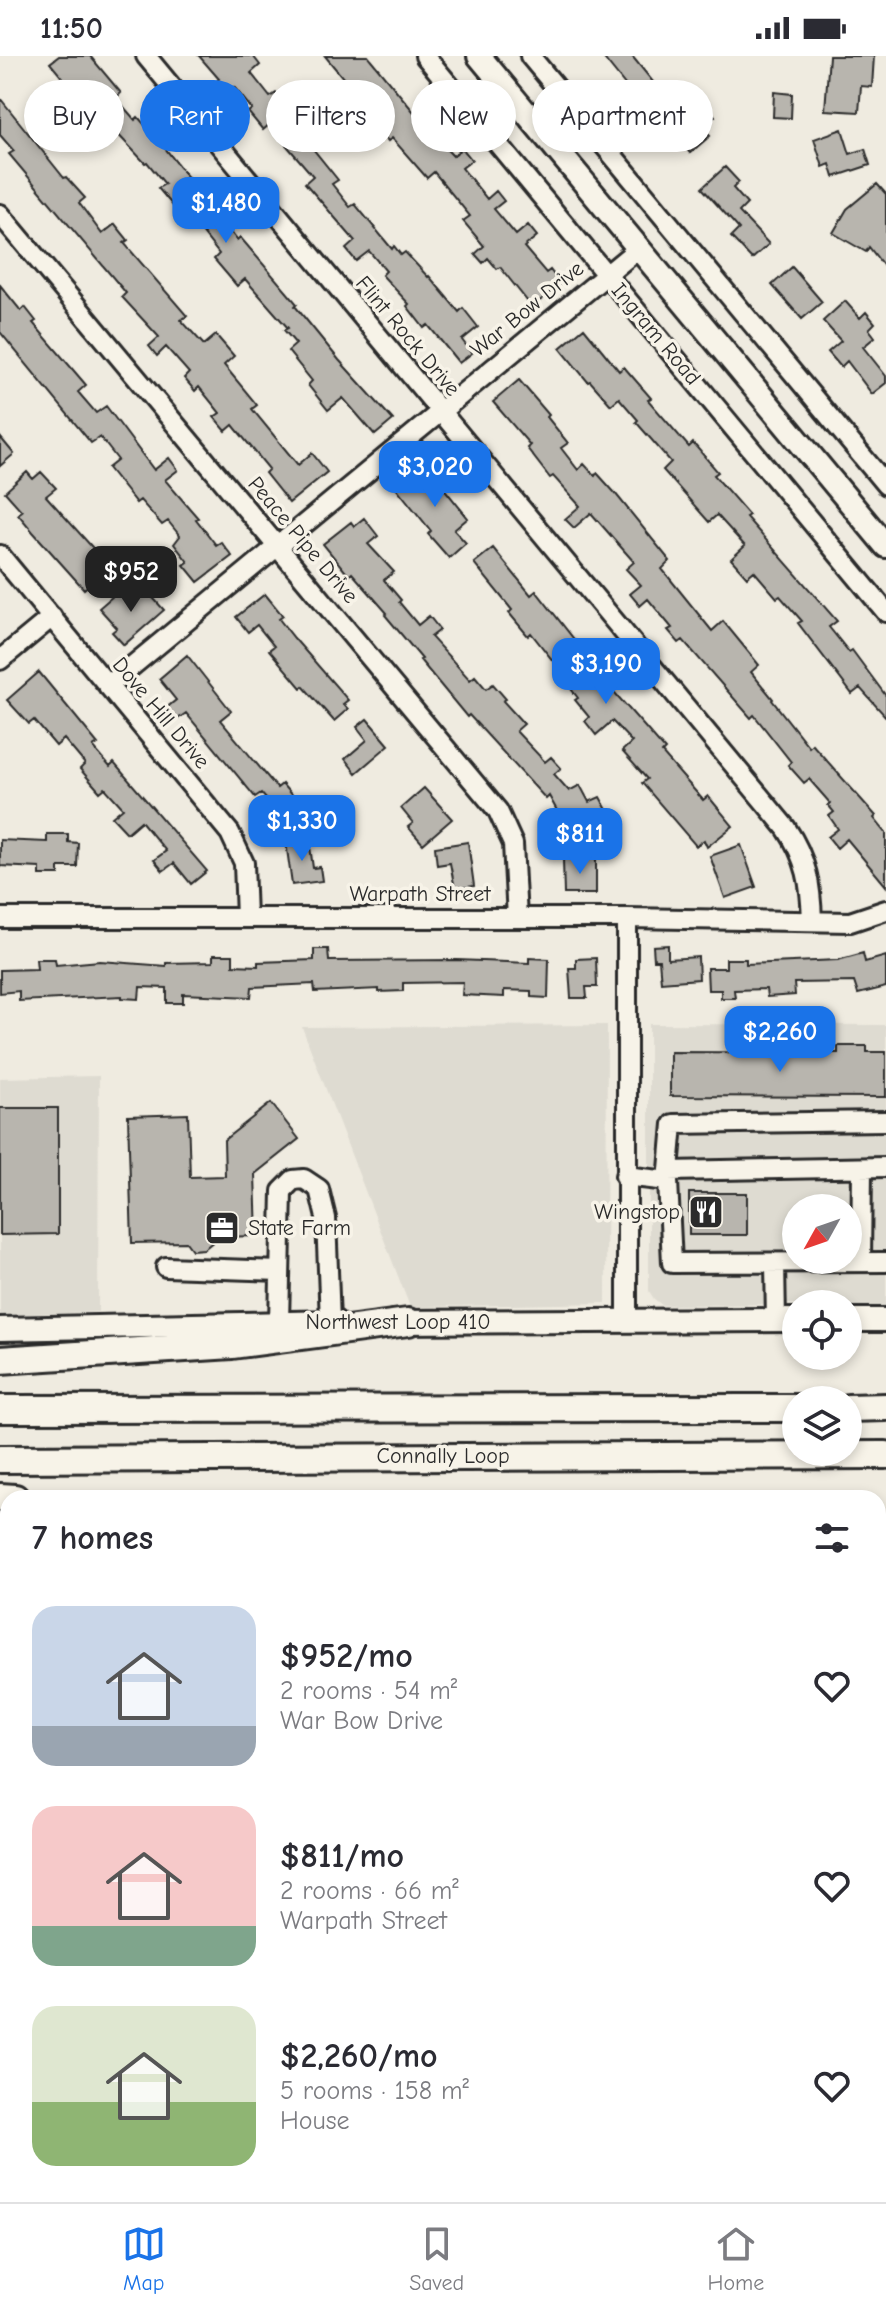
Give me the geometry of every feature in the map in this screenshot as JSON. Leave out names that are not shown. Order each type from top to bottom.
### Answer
[{"type":"highway","points":[[0,1360],[232,1345],[408,1322]]},
{"type":"highway","points":[[862,1408],[886,1407]]},
{"type":"highway","points":[[0,1409],[782,1408]]},
{"type":"highway","name":"Connally Loop","points":[[0,1459],[886,1455]]},
{"type":"main road","name":"Ingram Road","points":[[479,56],[881,531]]},
{"type":"main road","name":"Northwest Loop 410","points":[[0,1329],[279,1322],[782,1320]]},
{"type":"main road","points":[[862,1320],[886,1320]]},
{"type":"street","name":"Flint Rock Drive","points":[[146,56],[786,828],[799,847],[807,868],[812,921]]},
{"type":"street","name":"Ingram Road","points":[[425,56],[886,612]]},
{"type":"street","points":[[530,56],[886,485]]},
{"type":"street","name":"Peace Pipe Drive","points":[[0,214],[498,811],[513,844],[517,918]]},
{"type":"street","name":"War Bow Drive","points":[[108,686],[639,248]]},
{"type":"street","name":"Dove Hill Drive","points":[[0,555],[235,842],[241,852],[246,874],[246,918]]},
{"type":"street","points":[[0,660],[52,617]]},
{"type":"street","name":"Warpath Street","points":[[0,918],[627,918],[850,922],[886,910]]},
{"type":"street","points":[[627,918],[627,1321]]},
{"type":"street","points":[[782,1263],[672,1263],[668,1176],[673,1124],[886,1121]]},
{"type":"street","points":[[625,1176],[886,1167]]},
{"type":"street","points":[[862,1168],[862,1194]]},
{"type":"street","points":[[279,1322],[282,1191],[293,1180],[304,1179],[319,1189],[326,1218],[330,1322]]},
{"type":"street","points":[[862,1262],[886,1262]]},
{"type":"street","points":[[775,1263],[782,1299]]},
{"type":"street","points":[[166,1267],[280,1271]]},
{"type":"shaded area","points":[[649,1024],[886,1025],[886,1307],[862,1306],[862,1290],[782,1290],[782,1304],[662,1305],[649,1291]]},
{"type":"shaded area","points":[[607,1025],[606,1303],[410,1307],[302,1027]]},
{"type":"shaded area","points":[[99,1076],[98,1312],[0,1315],[0,1078]]},
{"type":"building","points":[[59,56],[90,56],[110,80],[64,80],[50,63]]},
{"type":"building","points":[[199,56],[253,56],[260,65],[251,73],[266,92],[266,128],[263,130],[250,114],[250,80],[219,79]]},
{"type":"building","points":[[325,56],[368,56],[388,80],[345,80]]},
{"type":"building","points":[[602,56],[632,56],[651,80],[621,80]]},
{"type":"building","points":[[829,56],[874,56],[872,87],[861,86],[859,112],[825,110]]},
{"type":"building","points":[[395,89],[411,108],[411,152],[449,152],[453,156],[458,152],[465,152],[472,160],[462,168],[487,199],[496,191],[504,201],[494,209],[516,235],[528,225],[537,236],[524,247],[546,273],[550,270],[561,284],[532,307],[500,267],[497,269],[488,258],[483,263],[475,254],[484,246],[463,221],[470,216],[434,172],[427,178],[395,141]]},
{"type":"building","points":[[774,92],[792,94],[791,118],[773,117]]},
{"type":"building","points":[[0,98],[24,128],[24,152],[43,152],[85,198],[79,203],[102,234],[115,224],[128,240],[124,243],[187,316],[181,320],[204,345],[216,335],[234,356],[224,365],[257,405],[252,409],[298,465],[312,453],[327,472],[289,503],[265,473],[269,469],[233,425],[226,431],[214,417],[220,413],[199,387],[195,391],[184,378],[189,373],[166,347],[157,356],[149,346],[159,337],[122,297],[126,293],[9,154],[14,151],[0,135]]},
{"type":"building","points":[[124,107],[135,120],[138,117],[140,119],[140,152],[168,152],[237,240],[240,237],[339,360],[393,420],[375,435],[343,398],[328,410],[308,385],[312,381],[288,351],[296,344],[284,330],[288,328],[245,279],[237,286],[214,259],[219,254],[179,203],[174,207],[158,188],[165,184],[124,141]]},
{"type":"building","points":[[842,129],[850,154],[865,149],[870,165],[834,177],[830,164],[823,167],[814,139]]},
{"type":"building","points":[[292,152],[316,152],[338,180],[332,184],[350,207],[355,204],[392,249],[394,246],[401,255],[405,252],[459,312],[463,308],[478,327],[462,340],[472,353],[459,363],[428,325],[424,328],[407,306],[409,304],[382,275],[386,271],[369,251],[356,261],[346,249],[355,241],[305,183],[313,176]]},
{"type":"building","points":[[725,167],[739,182],[733,188],[747,204],[739,212],[769,244],[752,259],[731,237],[739,229],[702,188]]},
{"type":"building","points":[[877,184],[886,194],[886,269],[869,247],[866,252],[833,233],[847,209]]},
{"type":"building","points":[[792,267],[822,302],[802,319],[772,285]]},
{"type":"building","points":[[0,285],[21,311],[25,307],[36,321],[33,323],[86,385],[78,392],[96,413],[106,406],[154,470],[169,458],[178,470],[165,480],[198,518],[216,545],[221,542],[232,556],[198,582],[184,565],[188,562],[174,544],[180,536],[168,521],[162,525],[140,500],[136,503],[108,468],[118,460],[100,437],[91,443],[0,332]]},
{"type":"building","points":[[845,301],[860,318],[866,312],[875,323],[869,329],[875,337],[863,347],[886,376],[886,383],[872,394],[847,361],[841,367],[828,352],[841,341],[823,321]]},
{"type":"building","points":[[584,328],[619,371],[624,367],[689,447],[693,443],[718,472],[714,475],[749,515],[746,517],[837,621],[829,627],[849,652],[852,650],[886,696],[886,717],[860,688],[852,694],[798,623],[802,621],[780,596],[777,598],[754,571],[747,577],[731,559],[745,546],[717,515],[709,522],[663,470],[671,462],[636,422],[638,420],[619,398],[611,405],[560,348]]},
{"type":"building","points":[[519,380],[568,443],[561,448],[578,470],[584,464],[615,493],[670,561],[662,569],[712,631],[723,621],[759,665],[751,672],[772,700],[809,747],[812,744],[876,816],[874,818],[886,833],[886,886],[847,839],[837,848],[828,837],[838,829],[829,816],[834,812],[828,805],[830,803],[809,779],[804,783],[788,765],[791,762],[754,715],[751,718],[683,640],[679,643],[668,630],[672,628],[648,599],[640,606],[630,594],[641,585],[626,569],[634,562],[591,513],[574,528],[565,519],[580,506],[553,476],[550,478],[527,448],[530,445],[493,402]]},
{"type":"building","points":[[0,437],[14,454],[0,466]]},
{"type":"building","points":[[418,468],[425,476],[430,471],[468,518],[454,530],[466,543],[449,558],[428,534],[431,531],[395,486]]},
{"type":"building","points":[[27,472],[33,479],[41,472],[56,488],[46,496],[110,567],[84,589],[18,514],[22,511],[5,492]]},
{"type":"building","points":[[364,518],[378,536],[368,544],[394,572],[384,580],[401,600],[399,602],[418,625],[429,616],[440,630],[431,637],[470,680],[475,676],[486,689],[493,684],[506,699],[503,701],[524,724],[516,731],[545,762],[551,757],[561,768],[554,774],[569,791],[580,785],[589,802],[600,797],[616,826],[601,834],[599,830],[588,836],[580,822],[567,829],[549,796],[546,799],[469,715],[467,717],[385,615],[387,613],[352,573],[349,576],[323,544],[351,522],[354,526]]},
{"type":"building","points":[[493,548],[531,595],[536,591],[595,666],[593,668],[665,750],[662,753],[703,800],[708,796],[733,826],[707,847],[704,840],[696,846],[642,783],[647,779],[622,751],[632,742],[612,721],[596,735],[585,721],[589,717],[575,700],[578,698],[558,672],[560,670],[531,633],[528,636],[509,613],[512,610],[474,563]]},
{"type":"building","points":[[121,589],[131,601],[145,589],[164,610],[124,645],[112,632],[117,628],[99,608]]},
{"type":"building","points":[[265,594],[283,616],[279,619],[348,700],[343,704],[348,709],[334,721],[269,650],[274,646],[257,625],[248,632],[236,617]]},
{"type":"building","points":[[187,655],[231,711],[220,720],[277,788],[282,784],[306,812],[290,827],[261,793],[255,797],[186,713],[175,721],[165,709],[176,700],[159,679]]},
{"type":"building","points":[[39,672],[98,744],[93,747],[110,767],[114,763],[207,871],[191,884],[174,863],[163,871],[154,860],[166,851],[141,821],[127,833],[112,817],[123,808],[105,788],[100,792],[80,769],[85,764],[64,739],[56,746],[34,720],[29,724],[7,700]]},
{"type":"building","points":[[367,719],[389,745],[356,773],[345,759],[367,740],[357,727]]},
{"type":"building","points":[[424,788],[452,819],[423,844],[408,827],[413,823],[401,808]]},
{"type":"building","points":[[47,834],[68,834],[68,842],[78,843],[77,867],[59,867],[59,875],[40,875],[40,868],[0,866],[0,840],[47,842]]},
{"type":"building","points":[[309,839],[313,868],[320,867],[322,881],[292,885],[286,842]]},
{"type":"building","points":[[468,842],[474,886],[455,889],[450,863],[437,865],[435,847]]},
{"type":"building","points":[[741,845],[756,887],[725,898],[710,856]]},
{"type":"building","points":[[596,858],[596,894],[564,894],[563,859]]},
{"type":"building","points":[[668,945],[668,959],[698,957],[699,979],[661,982],[659,960],[654,960],[653,946]]},
{"type":"building","points":[[314,949],[328,949],[329,961],[529,963],[529,958],[549,959],[548,998],[531,997],[531,991],[504,990],[504,997],[462,995],[463,982],[403,983],[403,991],[379,992],[379,989],[315,992],[314,984],[252,987],[251,997],[183,994],[183,1003],[167,1003],[167,988],[140,987],[139,999],[122,996],[19,1001],[19,991],[0,993],[0,970],[37,969],[36,959],[55,959],[56,965],[100,961],[166,966],[166,963],[213,962],[213,955],[233,955],[233,965],[258,966],[258,962],[314,960]]},
{"type":"building","points":[[863,953],[865,962],[886,956],[886,987],[858,994],[854,982],[794,983],[795,995],[767,997],[766,989],[734,990],[735,998],[721,998],[721,990],[708,990],[707,968],[726,968],[726,959],[746,959],[746,964],[838,960]]},
{"type":"building","points":[[596,958],[597,987],[586,987],[587,998],[571,998],[569,968],[576,968],[576,959]]},
{"type":"building","points":[[838,1046],[867,1046],[867,1052],[886,1052],[886,1097],[670,1096],[670,1052],[838,1053]]},
{"type":"building","points":[[271,1103],[299,1139],[255,1174],[257,1236],[219,1237],[204,1249],[192,1250],[186,1242],[132,1243],[128,1116],[188,1114],[190,1177],[225,1176],[224,1140]]},
{"type":"building","points":[[0,1108],[58,1108],[58,1234],[0,1235]]},
{"type":"building","points":[[689,1193],[747,1193],[747,1235],[689,1235]]},
{"type":"place","name":"Wingstop","points":[[706,1212]]},
{"type":"place","name":"State Farm","points":[[222,1228]]}]
